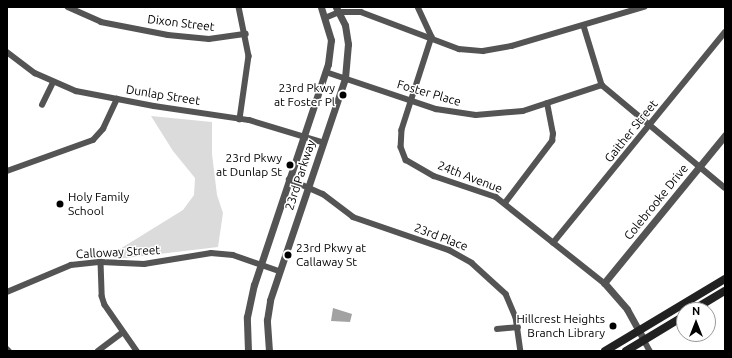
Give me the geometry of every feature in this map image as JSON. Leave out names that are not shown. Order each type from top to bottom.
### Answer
[{"type":"main road","points":[[605,351],[725,279]]},
{"type":"main road","points":[[707,302],[725,291]]},
{"type":"main road","points":[[626,351],[676,321]]},
{"type":"street","name":"Dixon Street","points":[[68,7],[101,22],[168,35],[209,39],[246,34]]},
{"type":"street","points":[[239,7],[246,34],[249,56],[240,119]]},
{"type":"street","name":"23rd Parkway","points":[[248,351],[247,317],[260,266],[326,72],[331,40],[321,7]]},
{"type":"street","points":[[418,7],[432,37]]},
{"type":"street","points":[[325,18],[337,10],[370,14],[432,37],[458,49],[483,51],[512,46],[584,26],[644,7]]},
{"type":"street","name":"23rd Parkway","points":[[269,351],[268,311],[279,271],[345,78],[348,44],[337,10]]},
{"type":"street","points":[[584,26],[602,85],[649,126],[700,166],[725,188]]},
{"type":"street","name":"Gaither Street","points":[[553,242],[725,32]]},
{"type":"street","name":"24th Avenue","points":[[432,37],[401,134],[401,149],[406,160],[422,171],[488,194],[505,203],[604,283],[627,309],[650,351]]},
{"type":"street","name":"Dunlap Street","points":[[7,52],[34,73],[76,91],[274,126],[322,142]]},
{"type":"street","name":"Foster Place","points":[[326,72],[412,101],[447,111],[476,115],[506,114],[547,104],[602,85]]},
{"type":"street","points":[[42,105],[53,82]]},
{"type":"street","points":[[7,171],[93,140],[102,129],[118,99]]},
{"type":"street","points":[[505,203],[552,141],[553,134],[547,104]]},
{"type":"street","name":"Colebrooke Drive","points":[[604,283],[725,136]]},
{"type":"street","name":"23rd Place","points":[[290,179],[308,185],[350,216],[462,255],[495,281],[506,294],[518,327],[521,351]]},
{"type":"street","name":"Calloway Street","points":[[7,292],[71,265],[101,262],[144,264],[216,253],[233,255],[260,266],[279,271]]},
{"type":"street","points":[[101,262],[102,296],[110,315],[137,351]]},
{"type":"street","points":[[497,329],[518,327]]},
{"type":"street","points":[[98,351],[123,332]]},
{"type":"shaded area","points":[[151,116],[212,122],[212,154],[217,195],[223,213],[218,247],[117,259],[115,252],[183,210],[194,195],[195,178],[173,151]]},
{"type":"shaded area","points":[[333,308],[352,314],[350,322],[331,321]]},
{"type":"place","name":"23rd Pkwy at Foster Pl","points":[[343,95]]},
{"type":"place","name":"23rd Pkwy at Dunlap St","points":[[290,165]]},
{"type":"place","name":"Holy Family School","points":[[60,204]]},
{"type":"place","name":"23rd Pkwy at Callaway St","points":[[288,255]]},
{"type":"place","name":"Hillcrest Heights Branch Library","points":[[613,326]]}]
